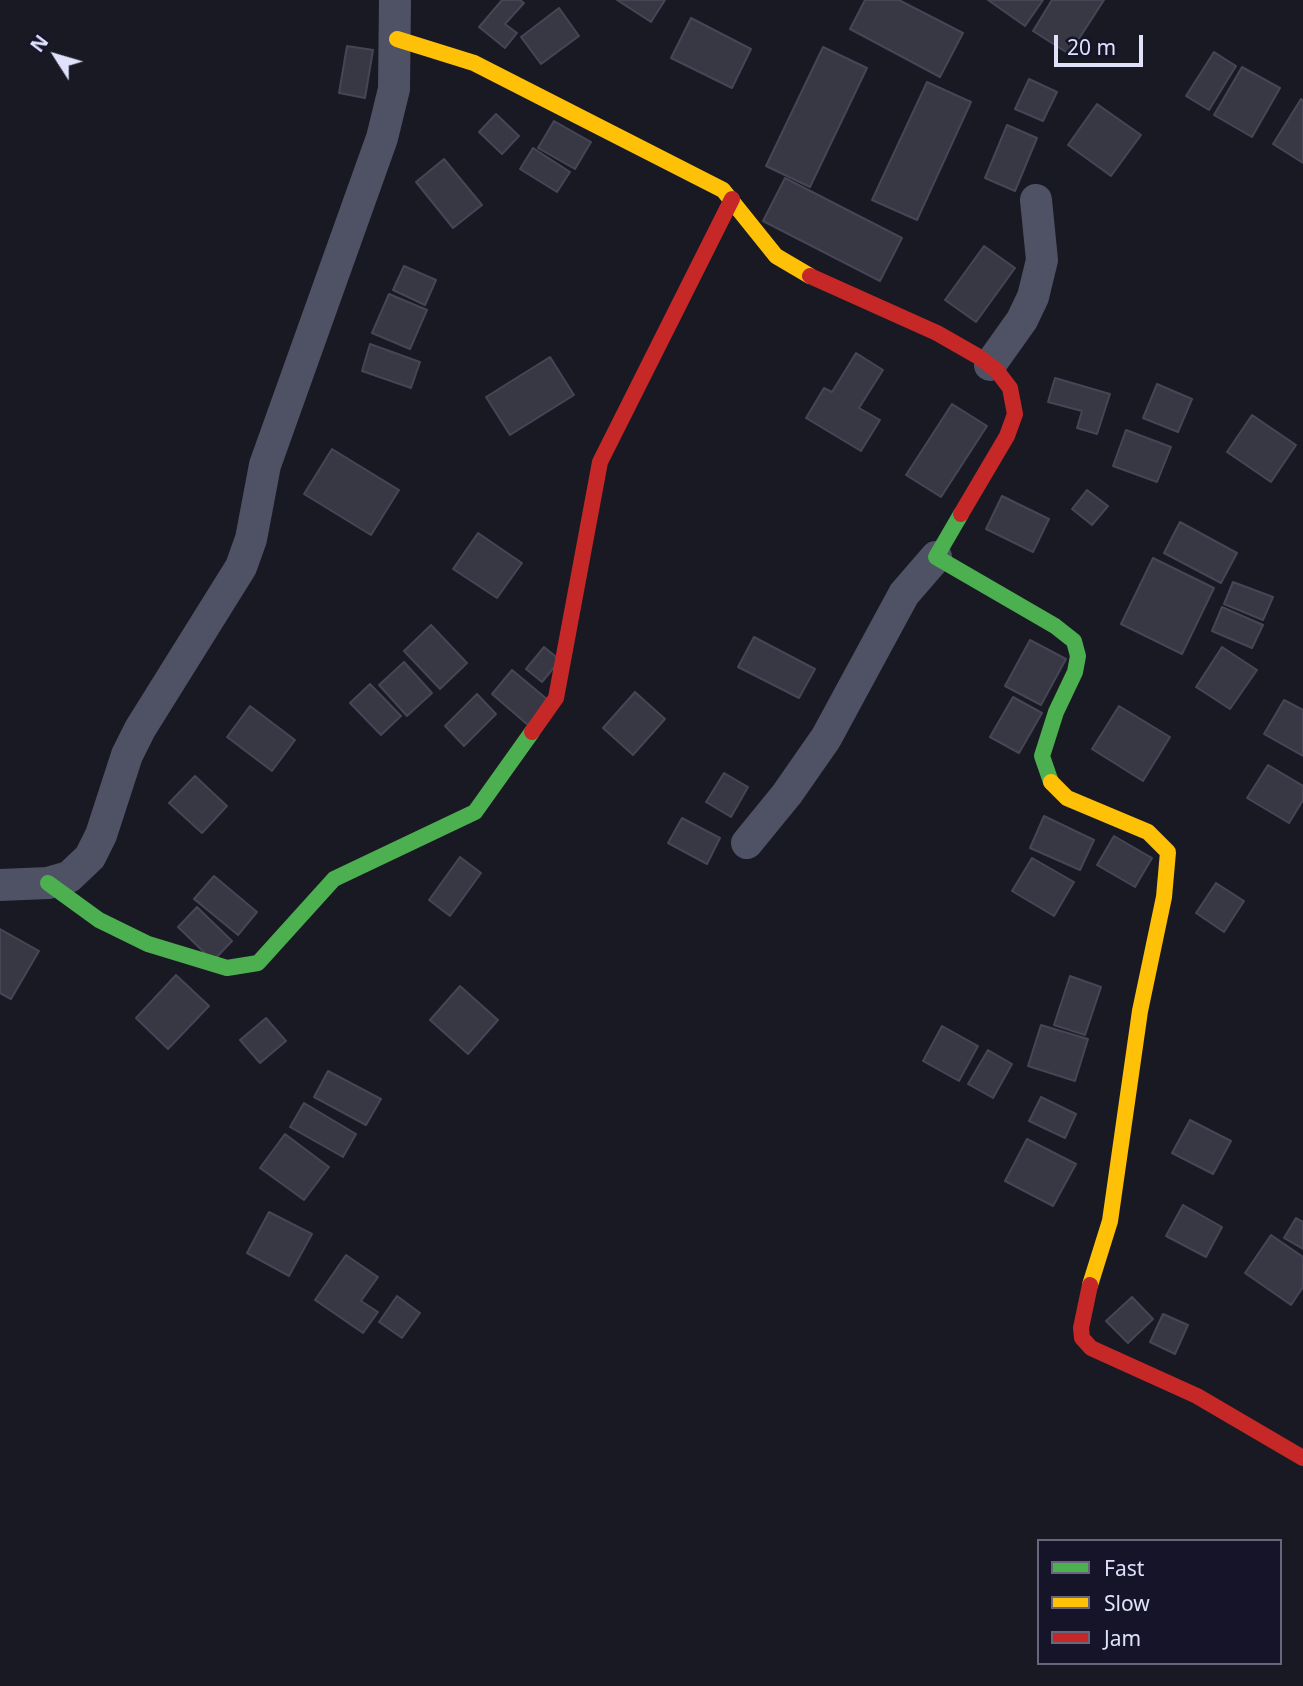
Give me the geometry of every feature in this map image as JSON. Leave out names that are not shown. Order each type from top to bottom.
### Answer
[{"type":"street","points":[[0,885],[48,883],[69,877],[90,857],[101,835],[127,755],[140,729],[241,567],[251,539],[265,465],[382,138],[394,89],[397,39],[395,0]]},
{"type":"street","points":[[397,39],[474,63],[710,183],[732,199],[776,256],[799,271],[937,333],[990,365],[1010,388],[1015,414],[1007,436],[936,557],[904,594],[826,738],[787,794],[747,843]]},
{"type":"street","points":[[48,883],[99,920],[148,944],[227,968],[257,963],[334,879],[475,812],[556,698],[600,462],[732,199]]},
{"type":"street","points":[[990,365],[1022,320],[1033,296],[1042,260],[1036,200]]},
{"type":"street","points":[[936,557],[1055,626],[1073,641],[1078,656],[1075,672],[1056,712],[1042,757],[1048,779],[1076,802],[1148,832],[1164,845],[1168,852],[1164,897],[1140,1011],[1110,1221],[1086,1298],[1082,1338],[1091,1348],[1197,1396],[1303,1458]]},
{"type":"building","points":[[502,0],[520,0],[524,3],[505,24],[517,33],[505,48],[479,27]]},
{"type":"building","points":[[617,0],[665,0],[651,22]]},
{"type":"building","points":[[865,0],[899,0],[963,33],[940,77],[850,29]]},
{"type":"building","points":[[988,0],[1043,0],[1025,26]]},
{"type":"building","points":[[1052,0],[1104,0],[1069,54],[1033,31]]},
{"type":"building","points":[[559,8],[579,36],[541,64],[521,37]]},
{"type":"building","points":[[691,18],[751,49],[732,88],[671,58]]},
{"type":"building","points":[[347,46],[373,50],[365,98],[339,93]]},
{"type":"building","points":[[823,47],[867,68],[810,187],[766,166]]},
{"type":"building","points":[[1214,52],[1236,66],[1209,110],[1186,96]]},
{"type":"building","points":[[1242,67],[1280,88],[1252,137],[1214,115]]},
{"type":"building","points":[[1029,79],[1057,92],[1043,121],[1015,109]]},
{"type":"building","points":[[927,82],[971,102],[917,220],[872,200]]},
{"type":"building","points":[[1301,99],[1303,101],[1303,163],[1273,144]]},
{"type":"building","points":[[1097,104],[1141,135],[1111,176],[1068,145]]},
{"type":"building","points":[[496,114],[519,136],[502,154],[479,132]]},
{"type":"building","points":[[554,121],[591,142],[575,169],[538,148]]},
{"type":"building","points":[[1007,125],[1037,138],[1015,191],[985,178]]},
{"type":"building","points":[[533,148],[570,172],[557,192],[520,169]]},
{"type":"building","points":[[444,159],[482,205],[453,228],[416,182]]},
{"type":"building","points":[[785,178],[902,238],[880,281],[763,221]]},
{"type":"building","points":[[984,246],[1015,268],[976,322],[945,300]]},
{"type":"building","points":[[404,266],[436,280],[425,305],[393,290]]},
{"type":"building","points":[[389,294],[427,310],[410,349],[372,333]]},
{"type":"building","points":[[370,344],[420,362],[411,388],[362,371]]},
{"type":"building","points":[[856,353],[883,370],[859,408],[880,420],[861,451],[806,418],[824,388],[832,392]]},
{"type":"building","points":[[550,357],[574,395],[510,435],[486,397]]},
{"type":"building","points":[[1055,378],[1110,394],[1097,434],[1077,428],[1082,411],[1048,402]]},
{"type":"building","points":[[1157,384],[1192,399],[1178,432],[1143,418]]},
{"type":"building","points":[[952,404],[987,426],[941,497],[906,475]]},
{"type":"building","points":[[1252,415],[1296,445],[1271,482],[1227,452]]},
{"type":"building","points":[[1126,430],[1171,447],[1157,482],[1113,466]]},
{"type":"building","points":[[332,449],[399,490],[371,535],[304,494]]},
{"type":"building","points":[[1087,490],[1108,506],[1092,525],[1072,509]]},
{"type":"building","points":[[1002,496],[1049,519],[1033,552],[986,529]]},
{"type":"building","points":[[1180,522],[1237,553],[1221,583],[1164,553]]},
{"type":"building","points":[[478,533],[522,563],[497,598],[453,569]]},
{"type":"building","points":[[1153,558],[1214,588],[1182,654],[1121,624]]},
{"type":"building","points":[[1233,582],[1273,597],[1263,620],[1224,604]]},
{"type":"building","points":[[1222,607],[1263,625],[1252,648],[1212,631]]},
{"type":"building","points":[[431,625],[467,663],[440,689],[404,651]]},
{"type":"building","points":[[754,637],[815,669],[799,698],[738,667]]},
{"type":"building","points":[[1030,640],[1066,659],[1041,705],[1005,686]]},
{"type":"building","points":[[544,647],[560,660],[542,682],[526,669]]},
{"type":"building","points":[[1222,647],[1257,670],[1230,709],[1196,687]]},
{"type":"building","points":[[404,662],[432,693],[407,716],[379,685]]},
{"type":"building","points":[[512,670],[548,700],[528,725],[492,694]]},
{"type":"building","points":[[370,684],[401,716],[381,735],[350,703]]},
{"type":"building","points":[[635,692],[665,719],[633,755],[603,728]]},
{"type":"building","points":[[477,694],[496,714],[464,746],[445,726]]},
{"type":"building","points":[[1013,697],[1042,713],[1019,753],[990,737]]},
{"type":"building","points":[[1284,700],[1303,710],[1303,756],[1264,734]]},
{"type":"building","points":[[250,706],[295,740],[272,771],[227,737]]},
{"type":"building","points":[[1119,706],[1170,737],[1143,781],[1092,749]]},
{"type":"building","points":[[1268,765],[1303,786],[1303,800],[1289,823],[1247,798]]},
{"type":"building","points":[[724,773],[748,787],[731,817],[706,802]]},
{"type":"building","points":[[195,776],[227,806],[202,833],[169,803]]},
{"type":"building","points":[[1044,816],[1094,840],[1080,870],[1030,848]]},
{"type":"building","points":[[682,818],[720,838],[707,864],[668,843]]},
{"type":"building","points":[[1114,836],[1152,858],[1135,887],[1097,865]]},
{"type":"building","points":[[460,857],[481,873],[450,916],[429,900]]},
{"type":"building","points":[[1032,858],[1074,882],[1054,916],[1012,891]]},
{"type":"building","points":[[214,876],[257,912],[238,935],[194,899]]},
{"type":"building","points":[[1216,883],[1244,901],[1224,932],[1196,913]]},
{"type":"building","points":[[197,907],[232,941],[213,961],[178,927]]},
{"type":"building","points":[[0,929],[39,951],[11,999],[0,993]]},
{"type":"building","points":[[176,975],[209,1006],[168,1049],[136,1018]]},
{"type":"building","points":[[1070,976],[1101,987],[1085,1035],[1054,1025]]},
{"type":"building","points":[[460,986],[498,1020],[468,1054],[430,1020]]},
{"type":"building","points":[[266,1018],[286,1041],[260,1063],[240,1040]]},
{"type":"building","points":[[1041,1025],[1088,1039],[1075,1081],[1028,1066]]},
{"type":"building","points":[[942,1026],[978,1046],[959,1081],[923,1061]]},
{"type":"building","points":[[988,1050],[1012,1064],[993,1098],[968,1084]]},
{"type":"building","points":[[328,1071],[381,1099],[366,1125],[314,1097]]},
{"type":"building","points":[[1041,1097],[1076,1114],[1065,1138],[1029,1121]]},
{"type":"building","points":[[304,1103],[356,1134],[343,1157],[290,1127]]},
{"type":"building","points":[[1190,1120],[1231,1141],[1213,1174],[1172,1153]]},
{"type":"building","points":[[285,1134],[329,1167],[304,1200],[260,1168]]},
{"type":"building","points":[[1027,1139],[1076,1164],[1053,1206],[1005,1181]]},
{"type":"building","points":[[1183,1205],[1222,1227],[1206,1257],[1166,1236]]},
{"type":"building","points":[[269,1212],[312,1234],[289,1276],[247,1253]]},
{"type":"building","points":[[1296,1218],[1303,1222],[1303,1249],[1284,1238]]},
{"type":"building","points":[[1271,1235],[1303,1257],[1303,1287],[1291,1305],[1245,1273]]},
{"type":"building","points":[[346,1255],[378,1277],[361,1301],[378,1312],[363,1333],[315,1300]]},
{"type":"building","points":[[397,1296],[420,1313],[402,1338],[379,1322]]},
{"type":"building","points":[[1132,1297],[1153,1319],[1128,1343],[1106,1321]]},
{"type":"building","points":[[1163,1314],[1188,1325],[1175,1354],[1150,1342]]},
{"type":"traffic: fast","points":[[961,514],[936,557],[1055,626],[1074,641],[1078,656],[1075,672],[1056,712],[1042,756],[1051,782]]},
{"type":"traffic: fast","points":[[48,883],[99,920],[148,944],[227,968],[258,963],[334,879],[475,812],[532,732]]},
{"type":"traffic: slow","points":[[397,39],[474,63],[723,190],[776,256],[810,276]]},
{"type":"traffic: slow","points":[[1051,782],[1067,798],[1148,832],[1168,852],[1164,897],[1140,1011],[1110,1221],[1090,1285]]},
{"type":"traffic: jam","points":[[532,732],[556,698],[600,462],[732,199]]},
{"type":"traffic: jam","points":[[810,276],[937,333],[979,357],[997,371],[1010,388],[1015,414],[1007,436],[961,514]]},
{"type":"traffic: jam","points":[[1090,1285],[1081,1328],[1082,1338],[1091,1348],[1197,1396],[1303,1458]]}]
